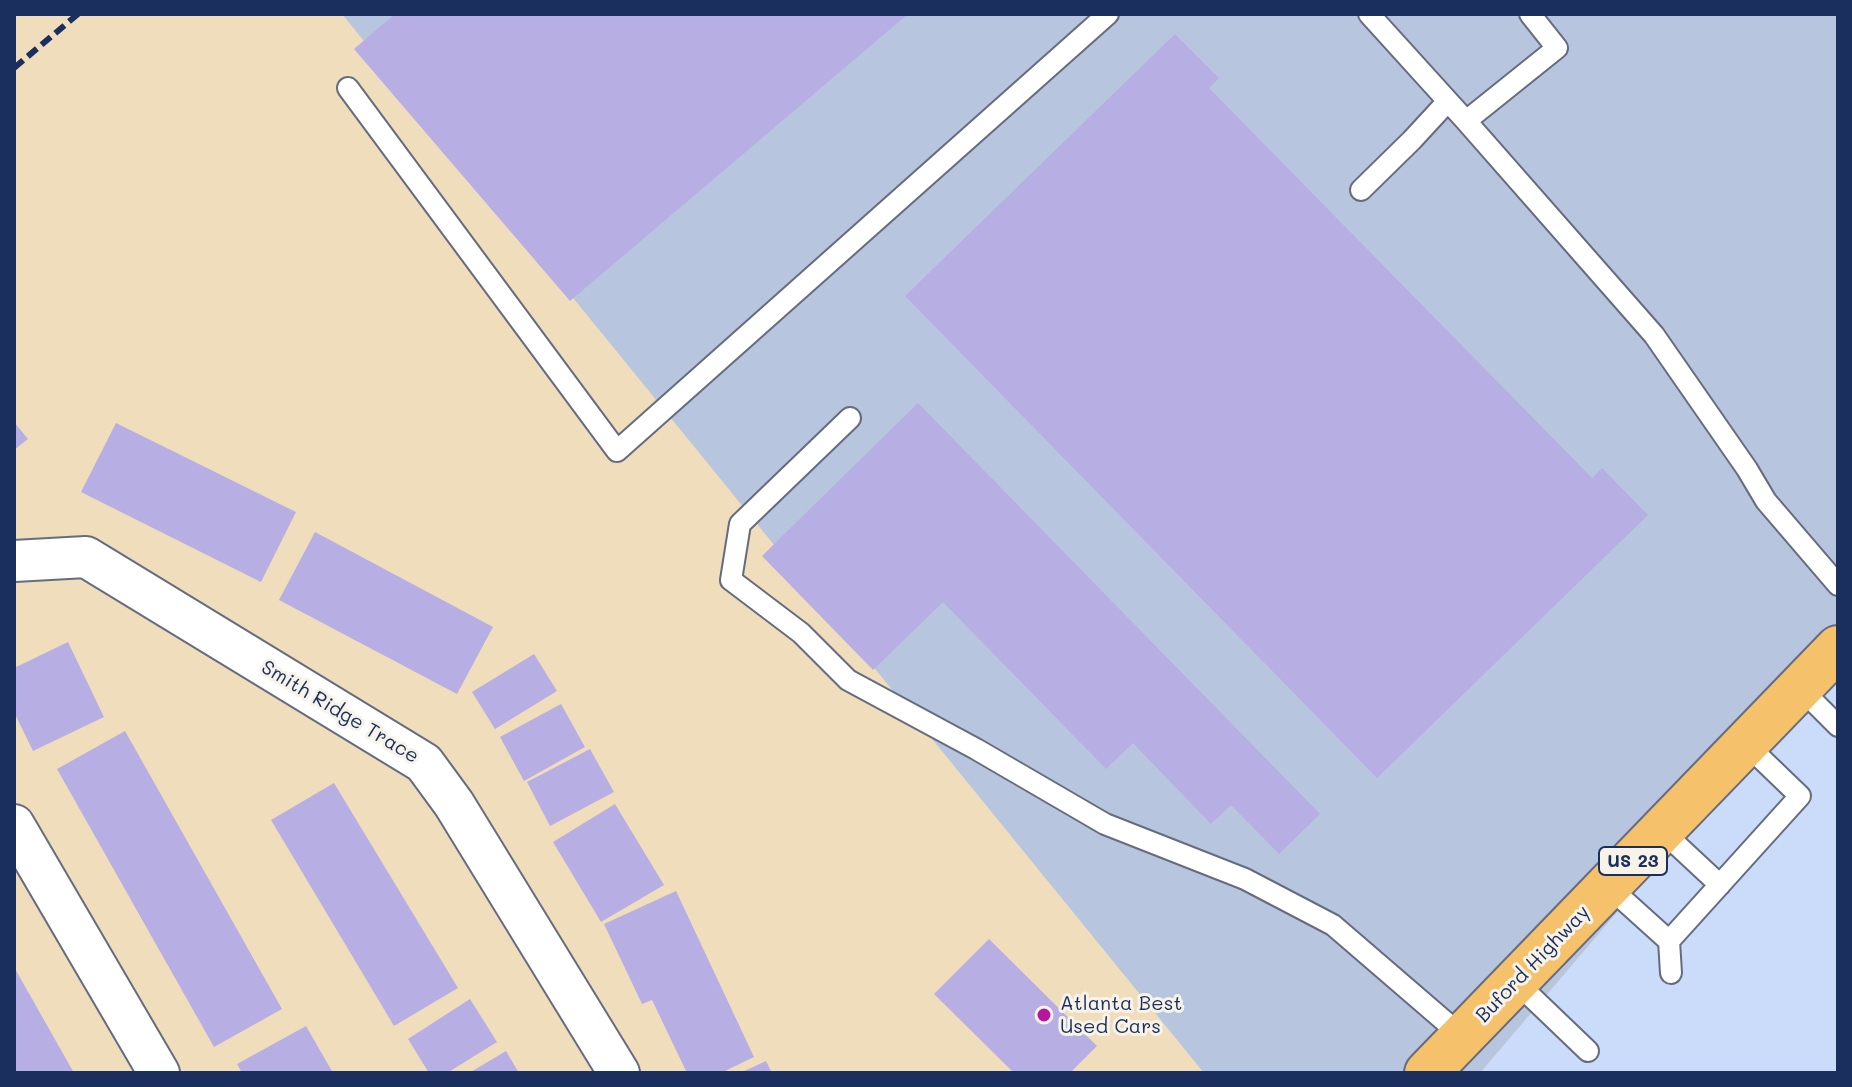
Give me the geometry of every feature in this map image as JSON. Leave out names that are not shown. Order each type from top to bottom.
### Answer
[{"type":"main road","name":"Buford Highway","points":[[1450,1055],[1516,982],[1838,648]]},
{"type":"street","name":"Smith Ridge Trace","points":[[14,561],[86,557],[424,763],[454,804],[619,1073]]},
{"type":"street","points":[[14,825],[159,1073]]},
{"type":"lane","points":[[348,88],[617,451],[1108,14]]},
{"type":"lane","points":[[1369,14],[1654,335],[1766,501],[1838,585]]},
{"type":"lane","points":[[1466,121],[1557,48],[1530,14]]},
{"type":"lane","points":[[1361,190],[1448,101]]},
{"type":"lane","points":[[850,418],[740,524],[731,580],[801,633],[848,680],[1105,824],[1245,879],[1333,925],[1450,1055]]},
{"type":"lane","points":[[1800,688],[1838,726]]},
{"type":"lane","points":[[1669,941],[1800,796],[1746,744]]},
{"type":"lane","points":[[1662,831],[1720,885]]},
{"type":"lane","points":[[1608,886],[1669,941],[1671,973]]},
{"type":"lane","points":[[1516,982],[1588,1051]]},
{"type":"shaded area","points":[[342,14],[1838,14],[1838,653],[1480,1073],[1204,1073]]},
{"type":"shaded area","points":[[1838,653],[1838,1073],[1480,1073]]},
{"type":"building","points":[[395,14],[908,14],[570,301],[354,49]]},
{"type":"building","points":[[1175,34],[1219,78],[1209,88],[1592,478],[1602,468],[1648,515],[1377,778],[905,296]]},
{"type":"building","points":[[918,403],[1320,814],[1279,854],[1231,805],[1211,824],[1133,743],[1106,769],[943,602],[873,670],[762,556]]},
{"type":"building","points":[[14,422],[28,439],[14,450]]},
{"type":"building","points":[[116,423],[296,512],[261,582],[81,492]]},
{"type":"building","points":[[315,532],[493,627],[457,694],[279,600]]},
{"type":"building","points":[[68,642],[104,717],[33,751],[14,712],[14,668]]},
{"type":"building","points":[[534,654],[557,691],[495,729],[472,692]]},
{"type":"building","points":[[561,704],[585,747],[524,781],[500,737]]},
{"type":"building","points":[[125,731],[282,1009],[214,1047],[57,769]]},
{"type":"building","points":[[590,749],[614,792],[550,826],[527,782]]},
{"type":"building","points":[[334,783],[458,988],[394,1026],[271,820]]},
{"type":"building","points":[[615,804],[664,885],[601,922],[553,842]]},
{"type":"building","points":[[676,891],[754,1057],[721,1073],[687,1073],[652,1000],[642,1004],[604,924]]},
{"type":"building","points":[[989,939],[1097,1046],[1070,1073],[1014,1073],[934,994]]},
{"type":"building","points":[[14,967],[74,1073],[14,1073]]},
{"type":"building","points":[[470,999],[497,1042],[447,1073],[429,1073],[408,1039]]},
{"type":"building","points":[[306,1026],[333,1073],[242,1073],[237,1064]]},
{"type":"building","points":[[506,1051],[519,1073],[469,1073]]},
{"type":"building","points":[[766,1061],[772,1073],[740,1073]]},
{"type":"railway","points":[[14,68],[78,14]]},
{"type":"place","name":"Atlanta Best Used Cars","points":[[1044,1015]]}]
